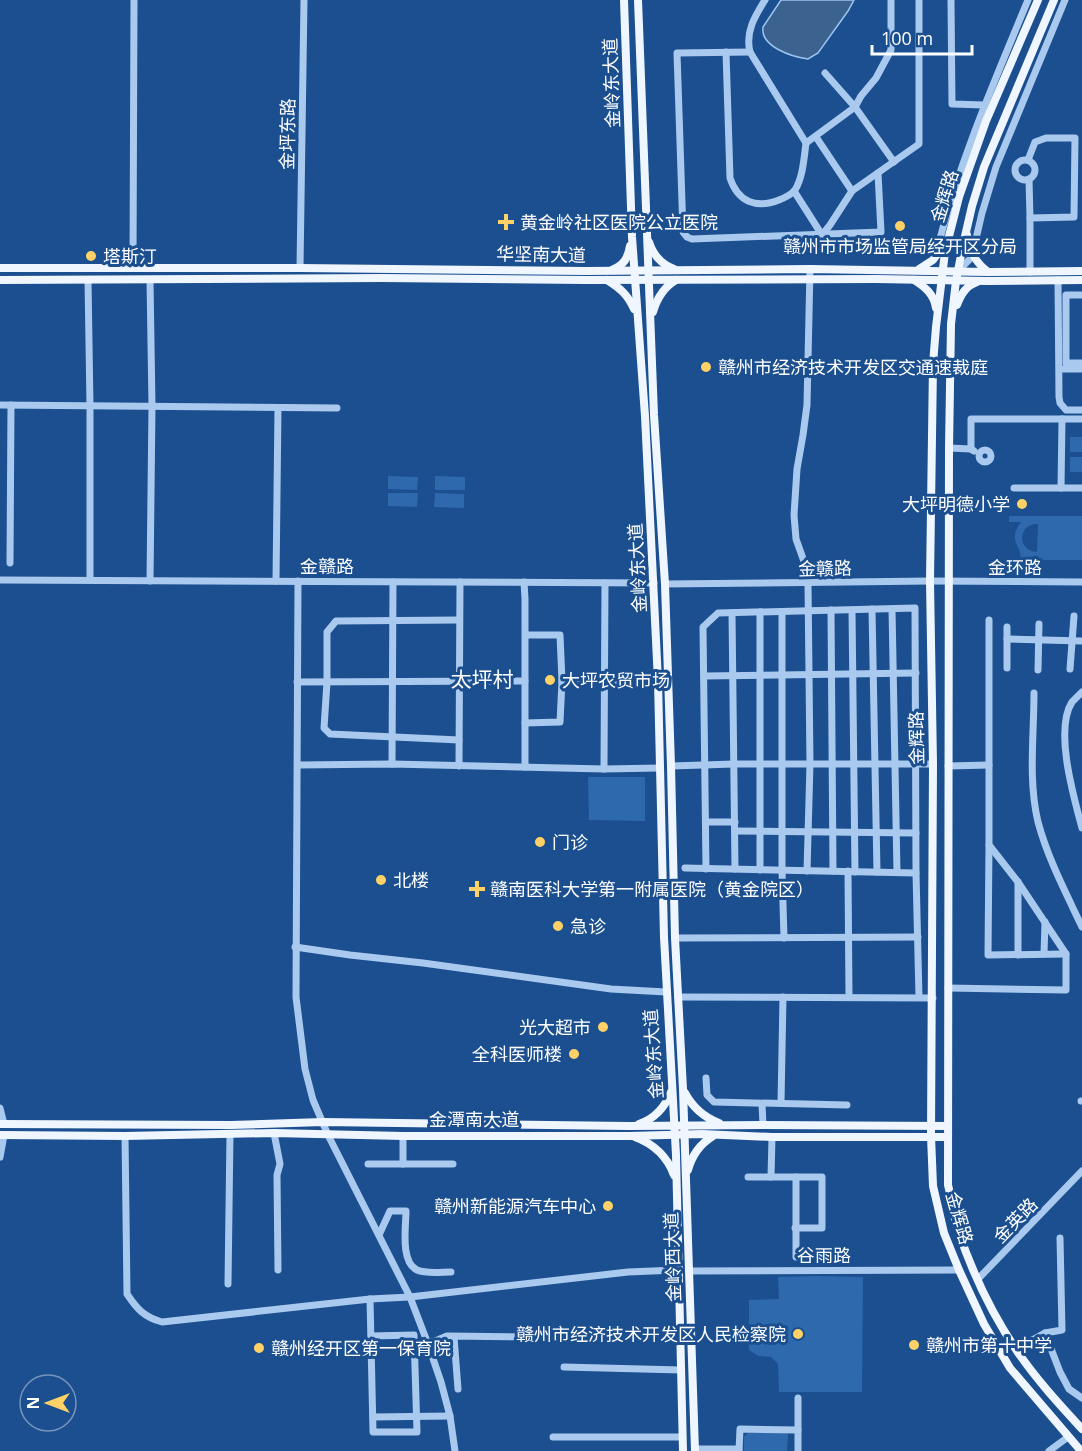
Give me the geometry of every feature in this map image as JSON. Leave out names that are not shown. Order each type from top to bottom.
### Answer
[{"type":"main road","name":"金岭东大道","points":[[624,0],[632,237],[665,584],[675,938],[685,1130]]},
{"type":"main road","name":"金岭东大道","points":[[638,0],[651,318],[650,416],[666,992],[674,1130]]},
{"type":"main road","name":"金辉路","points":[[1038,0],[986,121],[959,197],[941,276],[937,315],[933,364],[930,581],[933,764],[931,1136],[933,1186],[944,1233],[958,1270],[984,1324],[1010,1368],[1081,1451]]},
{"type":"main road","name":"金辉路","points":[[1054,0],[984,167],[966,229],[952,316],[949,448],[948,1185],[958,1229],[997,1319],[1018,1353],[1082,1429]]},
{"type":"main road","points":[[966,229],[976,262],[988,272]]},
{"type":"main road","points":[[937,315],[932,295],[914,275],[939,254],[949,234]]},
{"type":"main road","points":[[632,237],[623,264],[607,276],[627,294],[638,318]]},
{"type":"main road","points":[[647,237],[651,248],[660,260],[677,275],[661,293],[651,318]]},
{"type":"main road","name":"华坚南大道","points":[[0,268],[300,268],[607,276]]},
{"type":"main road","name":"华坚南大道","points":[[0,280],[810,274],[957,276],[988,272],[1082,271]]},
{"type":"main road","name":"华坚南大道","points":[[957,276],[982,281],[1082,280]]},
{"type":"main road","points":[[952,316],[965,290],[971,284],[982,281]]},
{"type":"main road","points":[[669,1035],[680,1034]]},
{"type":"main road","points":[[629,1126],[642,1124],[657,1113],[668,1098],[672,1086]]},
{"type":"main road","points":[[683,1089],[693,1106],[702,1114],[726,1125]]},
{"type":"main road","name":"金潭南大道","points":[[2,1124],[231,1125],[323,1122],[629,1126],[674,1130],[726,1125],[948,1126]]},
{"type":"main road","name":"金潭南大道","points":[[2,1135],[125,1136],[274,1133],[403,1136],[629,1136],[674,1130]]},
{"type":"main road","name":"金岭西大道","points":[[674,1130],[683,1451]]},
{"type":"main road","name":"金潭南大道","points":[[685,1130],[713,1136],[948,1137]]},
{"type":"main road","name":"金岭西大道","points":[[685,1130],[695,1450]]},
{"type":"main road","points":[[629,1136],[643,1140],[661,1153],[669,1164],[676,1183]]},
{"type":"main road","points":[[686,1179],[695,1153],[713,1136]]},
{"type":"street","points":[[133,267],[134,0]]},
{"type":"street","name":"金坪东路","points":[[300,268],[304,0]]},
{"type":"street","points":[[726,52],[730,178],[733,188],[741,197],[752,203],[762,204],[784,198],[794,191],[801,173],[806,143],[750,52],[748,34],[765,0]]},
{"type":"street","points":[[806,143],[855,107],[876,78],[891,50],[891,0]]},
{"type":"street","points":[[822,235],[852,192],[919,144],[919,0]]},
{"type":"street","points":[[951,0],[952,104],[984,105]]},
{"type":"street","points":[[941,276],[938,246],[946,214],[984,105],[1028,0]]},
{"type":"street","points":[[957,276],[972,254],[981,213],[996,167],[1065,0]]},
{"type":"street","points":[[750,52],[677,53],[683,232],[687,237],[692,239],[881,232],[878,173]]},
{"type":"street","points":[[825,73],[855,107],[894,162]]},
{"type":"street","points":[[816,137],[852,192]]},
{"type":"street","points":[[1028,160],[1035,142],[1046,138],[1076,138],[1074,217],[1030,218]]},
{"type":"street","points":[[1028,160],[1035,168],[1034,175],[1026,180],[1020,178],[1015,170],[1019,162],[1028,160]]},
{"type":"street","points":[[1029,179],[1030,272]]},
{"type":"street","points":[[794,191],[822,235]]},
{"type":"street","points":[[807,871],[810,764],[808,583],[806,567],[796,539],[794,515],[797,469],[807,405],[810,274]]},
{"type":"street","points":[[88,280],[90,580]]},
{"type":"street","points":[[150,280],[152,406],[150,580]]},
{"type":"street","points":[[1058,280],[1060,403],[1066,410],[1082,410]]},
{"type":"street","points":[[1082,295],[1066,295],[1066,363],[1082,363]]},
{"type":"street","points":[[1060,369],[1082,369]]},
{"type":"street","points":[[0,405],[338,408]]},
{"type":"street","points":[[10,563],[11,405]]},
{"type":"street","points":[[276,581],[278,408]]},
{"type":"street","points":[[971,449],[971,419],[1082,419]]},
{"type":"street","points":[[1061,488],[1062,419]]},
{"type":"street","points":[[949,448],[971,449],[978,455]]},
{"type":"street","points":[[1014,488],[1082,488]]},
{"type":"street","name":"金赣路","points":[[0,580],[654,583]]},
{"type":"street","points":[[298,581],[296,997],[304,1069],[313,1101],[328,1135],[410,1297],[428,1344],[450,1416],[455,1451]]},
{"type":"street","points":[[392,764],[393,582]]},
{"type":"street","points":[[459,766],[460,582]]},
{"type":"street","points":[[524,582],[525,768]]},
{"type":"street","name":"金赣路","points":[[665,584],[949,582]]},
{"type":"street","name":"金环路","points":[[949,582],[1082,582]]},
{"type":"street","points":[[604,769],[605,583]]},
{"type":"street","points":[[706,869],[703,627],[718,613],[915,608],[919,998]]},
{"type":"street","points":[[872,609],[877,872]]},
{"type":"street","points":[[892,609],[897,872]]},
{"type":"street","points":[[831,610],[833,871]]},
{"type":"street","points":[[849,997],[848,938],[855,832],[852,610]]},
{"type":"street","points":[[760,612],[760,870]]},
{"type":"street","points":[[782,612],[784,938]]},
{"type":"street","points":[[732,613],[735,869]]},
{"type":"street","points":[[1070,669],[1074,616]]},
{"type":"street","points":[[459,620],[336,621],[327,632],[324,728],[330,734],[459,740]]},
{"type":"street","points":[[989,620],[988,955],[1066,954]]},
{"type":"street","points":[[1038,670],[1039,624]]},
{"type":"street","points":[[1007,627],[1007,668]]},
{"type":"street","points":[[525,723],[560,722],[561,681],[560,635],[526,635]]},
{"type":"street","points":[[1007,639],[1082,641]]},
{"type":"street","points":[[704,676],[916,673]]},
{"type":"street","points":[[297,682],[525,681]]},
{"type":"street","points":[[561,681],[658,681]]},
{"type":"street","points":[[1082,692],[1072,703],[1064,731],[1072,793],[1082,828]]},
{"type":"street","points":[[1034,693],[1033,785],[1038,820],[1048,853],[1082,927]]},
{"type":"street","points":[[671,766],[933,764]]},
{"type":"street","points":[[298,765],[659,768]]},
{"type":"street","points":[[948,766],[989,765]]},
{"type":"street","points":[[706,822],[735,822]]},
{"type":"street","points":[[735,831],[916,833]]},
{"type":"street","points":[[948,988],[1066,990],[1066,954],[1018,882],[989,845]]},
{"type":"street","points":[[685,868],[916,873]]},
{"type":"street","points":[[1018,882],[1018,955]]},
{"type":"street","points":[[1044,954],[1045,922]]},
{"type":"street","points":[[675,938],[918,937]]},
{"type":"street","points":[[296,947],[611,989],[666,992]]},
{"type":"street","points":[[678,997],[933,998]]},
{"type":"street","points":[[781,1104],[783,997]]},
{"type":"street","points":[[706,1078],[707,1095],[714,1102],[847,1105]]},
{"type":"street","points":[[762,1104],[763,1125]]},
{"type":"street","points":[[0,1108],[2,1124]]},
{"type":"street","points":[[274,1133],[280,1164],[277,1175],[278,1270]]},
{"type":"street","points":[[228,1284],[230,1134]]},
{"type":"street","points":[[0,1157],[2,1135]]},
{"type":"street","points":[[125,1136],[127,1294],[137,1309],[151,1319],[162,1322],[628,1272],[677,1270]]},
{"type":"street","points":[[403,1136],[403,1164]]},
{"type":"street","points":[[771,1177],[772,1137]]},
{"type":"street","points":[[368,1164],[453,1164]]},
{"type":"street","name":"金英路","points":[[978,1279],[1082,1171]]},
{"type":"street","points":[[748,1177],[822,1177],[822,1228],[795,1228]]},
{"type":"street","points":[[796,1177],[796,1257]]},
{"type":"street","points":[[379,1235],[390,1210],[406,1211],[405,1252],[414,1268],[419,1271],[451,1272]]},
{"type":"street","points":[[1018,1353],[1023,1345],[1045,1333],[1062,1330],[1060,1238]]},
{"type":"street","name":"谷雨路","points":[[689,1270],[958,1270]]},
{"type":"street","points":[[370,1299],[373,1417],[374,1432],[417,1432],[414,1335],[371,1336]]},
{"type":"street","points":[[1045,1333],[1060,1372],[1070,1389],[1082,1398]]},
{"type":"street","points":[[428,1344],[447,1336],[538,1337]]},
{"type":"street","points":[[454,1337],[458,1389]]},
{"type":"street","points":[[564,1367],[681,1370]]},
{"type":"street","points":[[798,1398],[798,1451]]},
{"type":"street","points":[[373,1417],[450,1416]]},
{"type":"street","points":[[695,1450],[739,1450],[740,1429],[798,1430]]},
{"type":"street","points":[[553,1437],[682,1437]]},
{"type":"street","points":[[1049,1451],[1068,1437]]},
{"type":"shaded area","points":[[781,0],[854,0],[818,53],[808,59],[779,50],[763,34],[763,27]]},
{"type":"shaded area","points":[[1070,437],[1082,437],[1082,452],[1070,452]]},
{"type":"shaded area","points":[[1070,457],[1082,457],[1082,472],[1070,472]]},
{"type":"shaded area","points":[[388,476],[418,477],[417,490],[388,489]]},
{"type":"shaded area","points":[[435,476],[465,477],[465,490],[435,490]]},
{"type":"shaded area","points":[[388,493],[418,493],[417,507],[388,506]]},
{"type":"shaded area","points":[[435,493],[464,494],[464,508],[434,507]]},
{"type":"shaded area","points":[[1009,516],[1082,516],[1082,560],[1021,560],[1015,534],[1021,522],[1009,522]],"holes":[[[1038,524],[1037,552],[1026,548],[1022,538],[1026,528]]]},
{"type":"shaded area","points":[[588,777],[645,777],[645,821],[589,820]]},
{"type":"shaded area","points":[[778,1277],[863,1277],[862,1392],[779,1392],[778,1364],[771,1357],[758,1356],[749,1350],[749,1300],[779,1299]]},
{"type":"shaded area","points":[[787,1432],[787,1451],[744,1451],[744,1437],[748,1433]]},
{"type":"place","name":"黄金岭社区医院公立医院","points":[[506,222]]},
{"type":"place","name":"赣州市市场监管局经开区分局","points":[[900,226]]},
{"type":"place","name":"塔斯汀","points":[[91,256]]},
{"type":"place","name":"赣州市经济技术开发区交通速裁庭","points":[[706,367]]},
{"type":"place","name":"大坪明德小学","points":[[1022,504]]},
{"type":"place","name":"大坪农贸市场","points":[[550,680]]},
{"type":"place","name":"门诊","points":[[540,842]]},
{"type":"place","name":"北楼","points":[[381,880]]},
{"type":"place","name":"赣南医科大学第一附属医院（黄金院区）","points":[[477,889]]},
{"type":"place","name":"急诊","points":[[558,926]]},
{"type":"place","name":"光大超市","points":[[603,1027]]},
{"type":"place","name":"全科医师楼","points":[[574,1054]]},
{"type":"place","name":"赣州新能源汽车中心","points":[[608,1206]]},
{"type":"place","name":"赣州市经济技术开发区人民检察院","points":[[798,1334]]},
{"type":"place","name":"赣州市第十中学","points":[[914,1345]]},
{"type":"place","name":"赣州经开区第一保育院","points":[[259,1348]]},
{"type":"district","name":"太坪村","points":[[482,679]]}]
